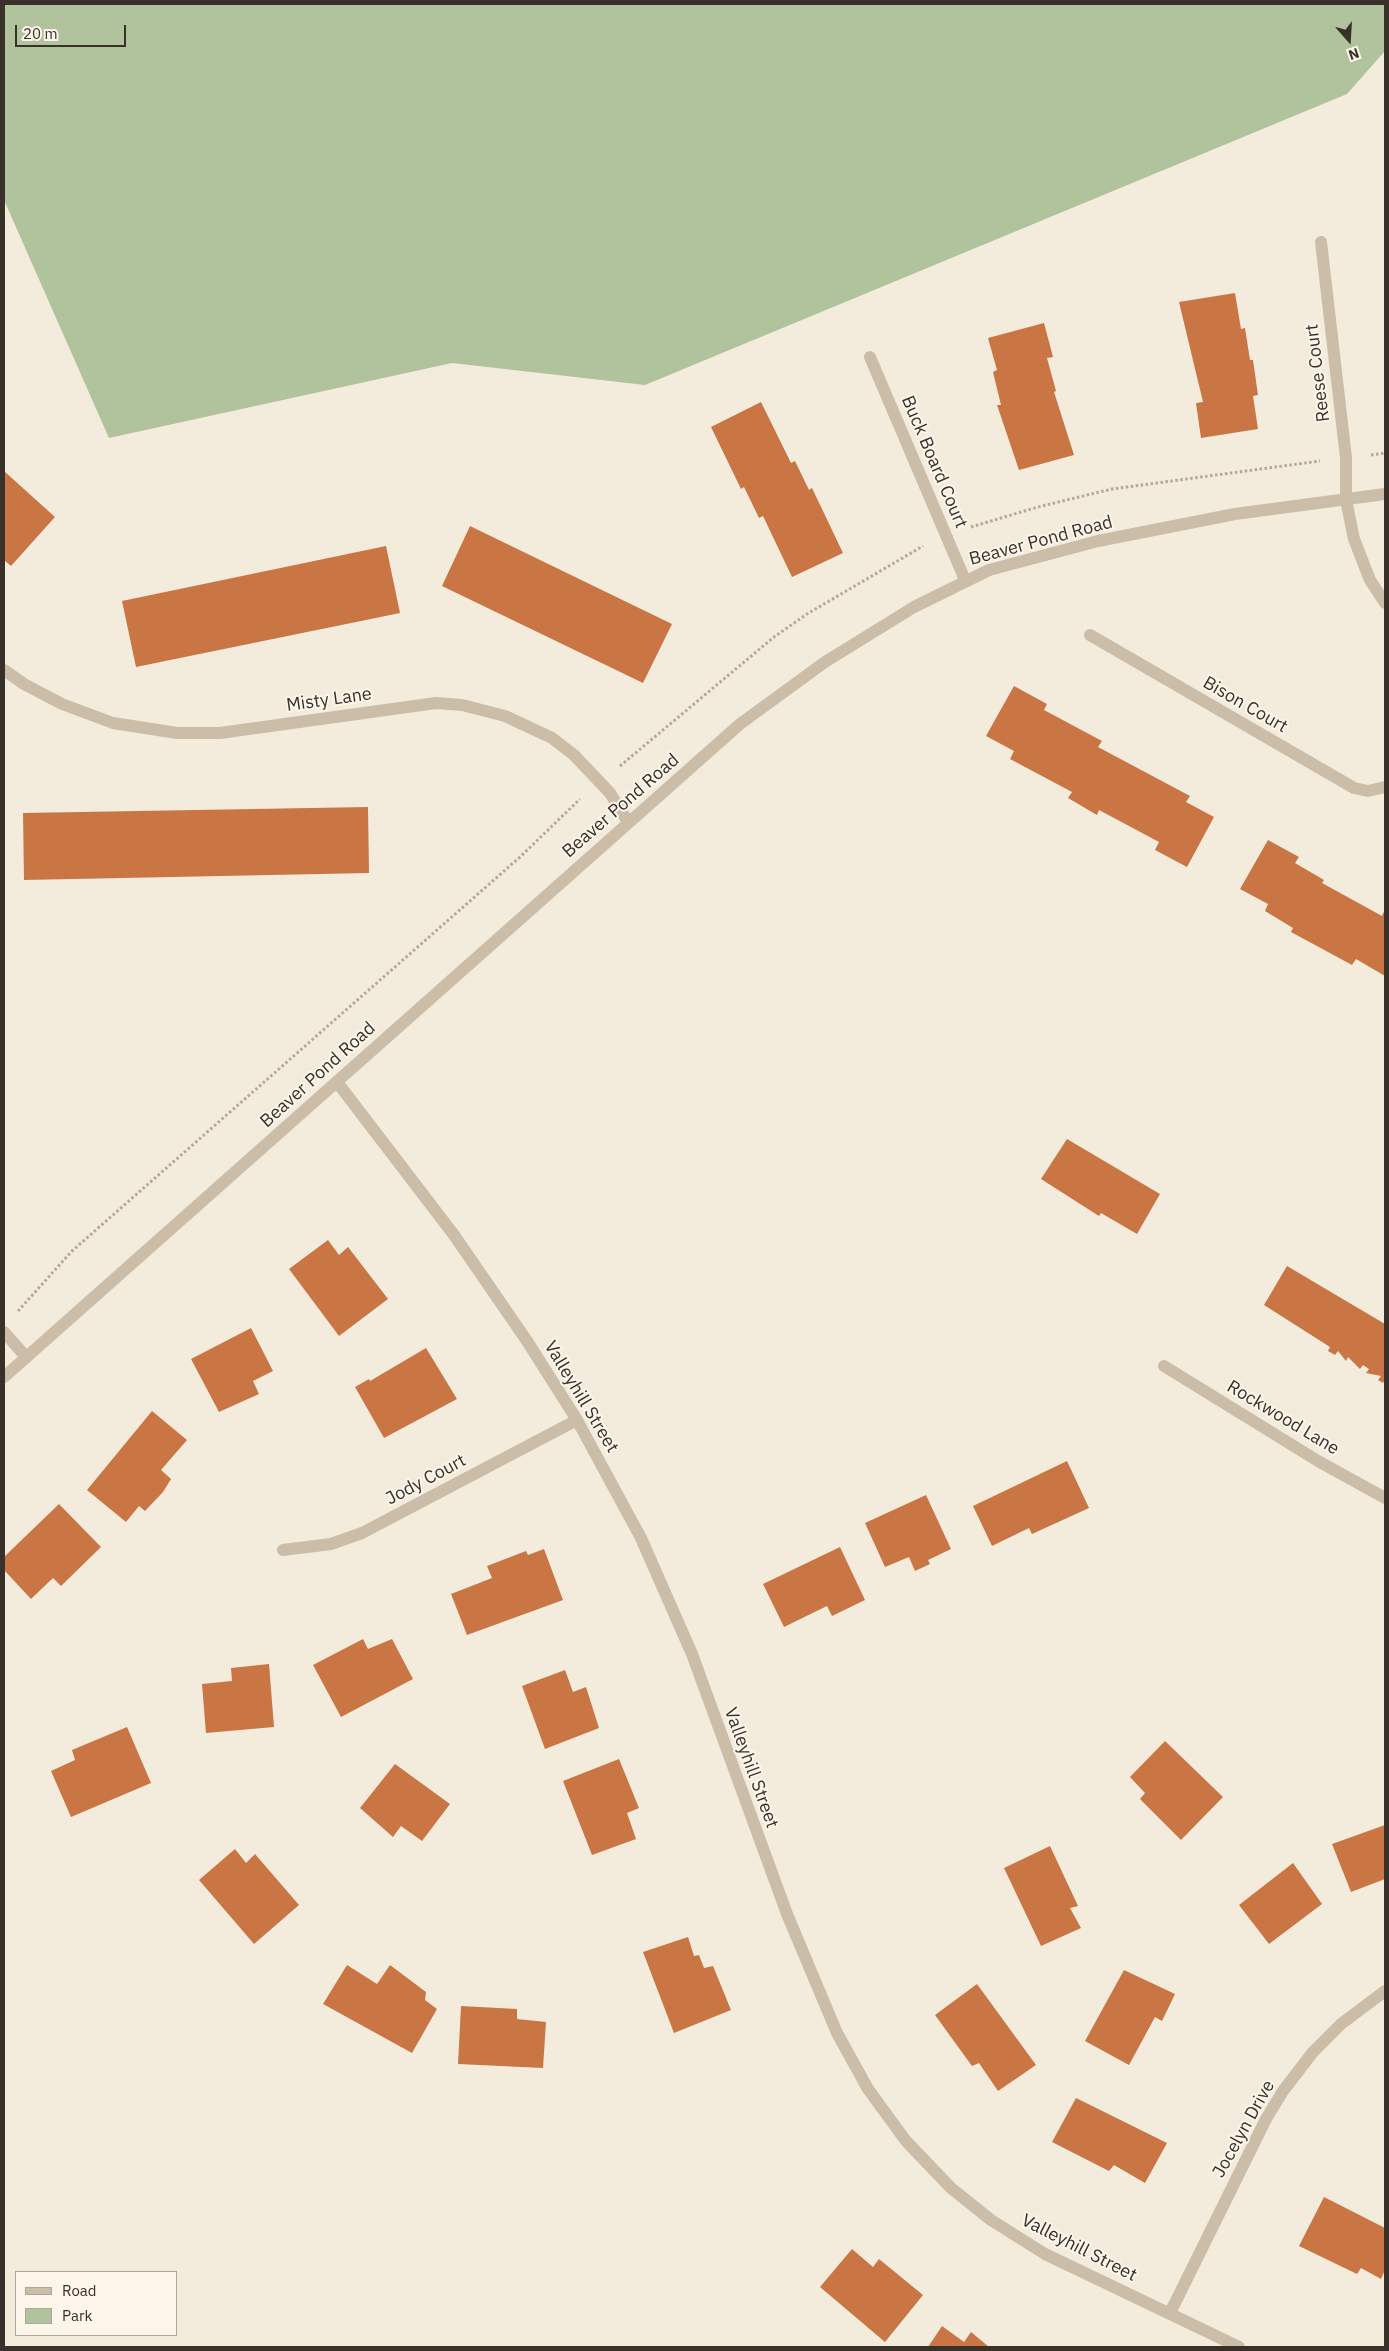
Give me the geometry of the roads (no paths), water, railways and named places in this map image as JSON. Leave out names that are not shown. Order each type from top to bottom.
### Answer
[{"type":"street","name":"Reese Court","points":[[1321,242],[1346,458],[1346,500]]},
{"type":"street","name":"Buck Board Court","points":[[870,357],[966,580]]},
{"type":"street","name":"Beaver Pond Road","points":[[4,1377],[740,724],[825,662],[914,607],[989,570],[1098,542],[1235,514],[1385,494]]},
{"type":"street","points":[[1346,500],[1354,539],[1370,580],[1385,603]]},
{"type":"street","name":"Bison Court","points":[[1090,635],[1354,788],[1368,791],[1385,786]]},
{"type":"street","name":"Misty Lane","points":[[4,670],[24,684],[62,704],[113,723],[178,733],[220,733],[436,703],[462,705],[505,716],[552,738],[574,755],[610,793],[628,822]]},
{"type":"street","name":"Valleyhill Street","points":[[337,1082],[454,1235],[527,1340],[577,1420],[641,1538],[692,1654],[787,1914],[837,2033],[868,2089],[906,2141],[951,2188],[991,2220],[1045,2254],[1239,2347]]},
{"type":"street","points":[[4,1332],[26,1358]]},
{"type":"street","name":"Rockwood Lane","points":[[1164,1366],[1318,1461],[1385,1498]]},
{"type":"street","name":"Jody Court","points":[[283,1550],[332,1544],[362,1533],[577,1420]]},
{"type":"street","name":"Jocelyn Drive","points":[[1170,2313],[1266,2119],[1283,2090],[1313,2052],[1342,2024],[1385,1991]]}]
